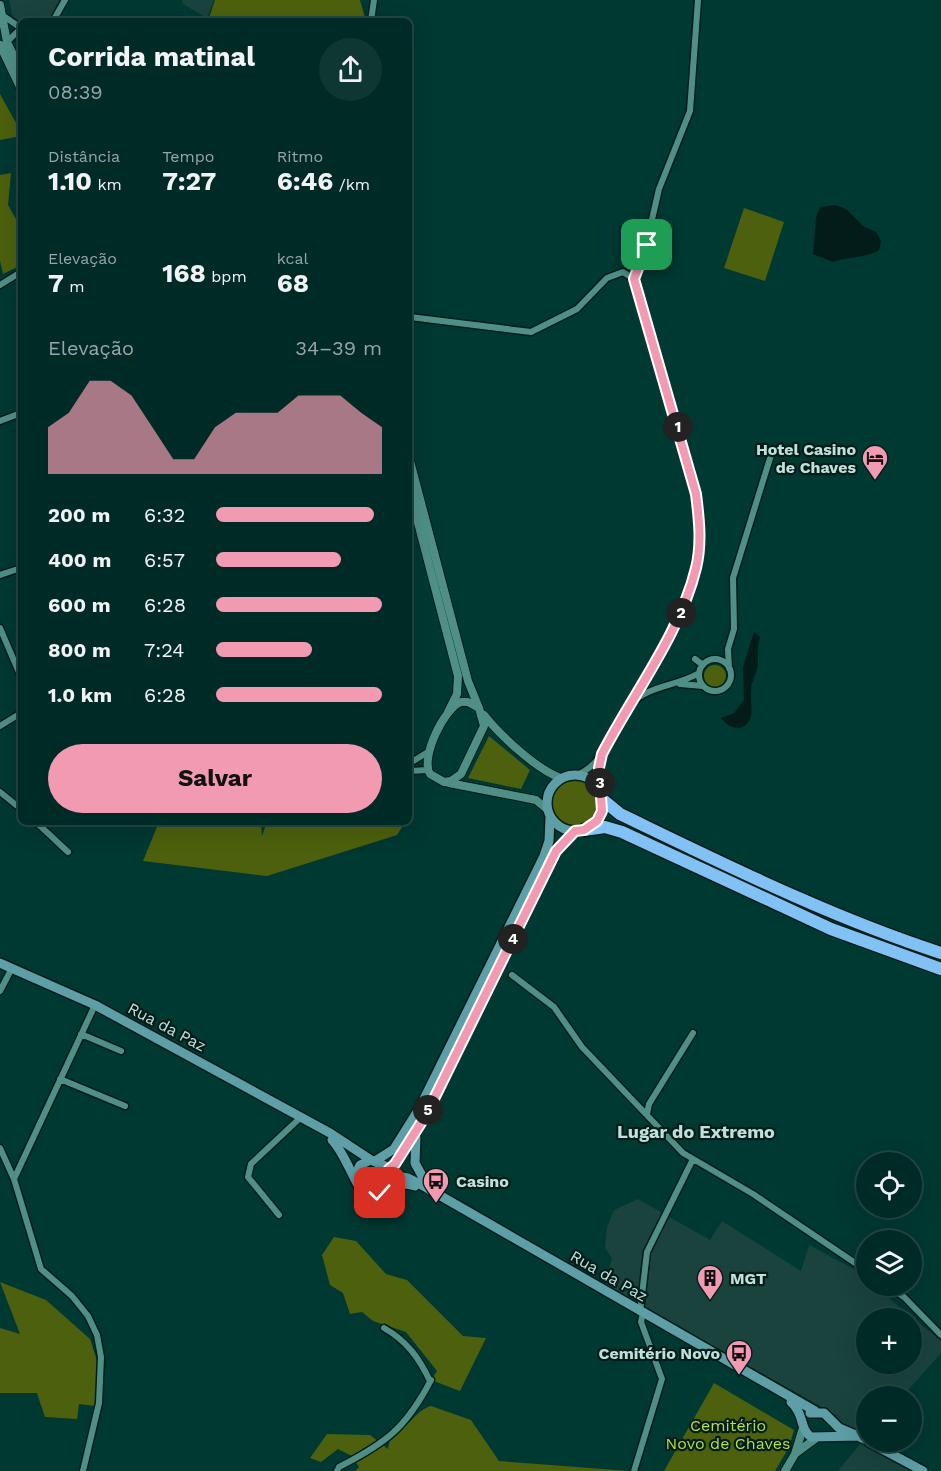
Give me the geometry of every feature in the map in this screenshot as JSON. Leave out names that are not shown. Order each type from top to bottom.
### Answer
[{"type":"highway","points":[[602,795],[620,814],[782,890],[895,938],[941,953]]},
{"type":"highway","points":[[579,830],[605,827],[622,832],[831,929],[941,969]]},
{"type":"main road","points":[[355,1176],[360,1165],[394,1149],[419,1109],[544,856],[550,835],[548,794],[561,778],[578,774],[592,780],[602,795],[597,821],[579,830],[556,851],[420,1125],[389,1173],[387,1187]]},
{"type":"main road","points":[[549,813],[564,829],[579,830]]},
{"type":"main road","name":"Rua da Paz","points":[[0,963],[95,1005],[316,1127]]},
{"type":"main road","points":[[420,1125],[414,1142],[415,1163],[422,1180],[432,1191]]},
{"type":"main road","points":[[316,1127],[373,1160],[389,1173],[408,1178],[432,1191]]},
{"type":"main road","points":[[316,1127],[339,1147],[355,1176],[358,1187],[365,1193],[380,1193],[387,1187],[406,1184],[432,1191]]},
{"type":"main road","name":"Rua da Paz","points":[[432,1191],[772,1384]]},
{"type":"main road","points":[[772,1384],[815,1411],[824,1413],[839,1428],[856,1435]]},
{"type":"main road","points":[[772,1384],[797,1408],[807,1435],[819,1438],[856,1439]]},
{"type":"main road","points":[[803,1424],[815,1411]]},
{"type":"main road","points":[[819,1438],[830,1429],[830,1419]]},
{"type":"main road","points":[[889,1452],[923,1471]]},
{"type":"street","points":[[55,18],[65,0]]},
{"type":"street","points":[[372,18],[375,0]]},
{"type":"street","points":[[634,279],[642,263],[659,189],[690,111],[699,0]]},
{"type":"street","points":[[0,10],[10,23],[18,27]]},
{"type":"street","points":[[0,10],[4,44],[18,81]]},
{"type":"street","points":[[4,44],[18,31]]},
{"type":"street","points":[[4,44],[18,66]]},
{"type":"street","points":[[412,317],[531,332],[577,309],[607,278],[623,272],[634,279],[691,470],[699,519],[697,566],[676,624],[631,704],[593,766],[578,774]]},
{"type":"street","points":[[0,285],[18,274]]},
{"type":"street","points":[[0,421],[18,414]]},
{"type":"street","points":[[677,685],[703,686],[712,691],[725,687],[730,679],[728,649],[734,629],[733,578],[771,455]]},
{"type":"street","points":[[412,469],[468,681],[481,711],[484,726],[462,774],[444,782]]},
{"type":"street","points":[[412,500],[458,676],[457,694],[428,752],[428,770],[435,779],[444,782],[537,801],[549,813]]},
{"type":"street","points":[[0,575],[18,569]]},
{"type":"street","points":[[0,628],[18,670]]},
{"type":"street","points":[[631,704],[652,691],[677,685],[699,673],[703,665],[728,649]]},
{"type":"street","points":[[695,659],[703,665]]},
{"type":"street","points":[[712,660],[722,661],[729,668]]},
{"type":"street","points":[[699,673],[703,686]]},
{"type":"street","points":[[448,712],[461,702],[468,702],[548,772],[561,778]]},
{"type":"street","points":[[0,726],[18,715]]},
{"type":"street","points":[[412,762],[428,752]]},
{"type":"street","points":[[602,754],[602,795]]},
{"type":"street","points":[[412,771],[428,770]]},
{"type":"street","points":[[0,792],[18,807]]},
{"type":"street","points":[[39,825],[68,852]]},
{"type":"street","points":[[0,991],[12,968]]},
{"type":"street","points":[[512,975],[554,1007],[582,1047],[683,1153],[753,1194],[856,1264]]},
{"type":"street","points":[[14,1179],[95,1005]]},
{"type":"street","points":[[647,1114],[649,1104],[693,1033]]},
{"type":"street","points":[[81,1034],[121,1051]]},
{"type":"street","points":[[60,1079],[126,1106]]},
{"type":"street","points":[[279,1215],[248,1177],[247,1171],[251,1164],[300,1118]]},
{"type":"street","points":[[0,1148],[14,1179],[41,1269],[72,1296],[88,1316],[97,1335],[101,1357],[99,1403],[83,1471]]},
{"type":"street","points":[[634,1471],[662,1380],[641,1322],[645,1265],[650,1245],[677,1196],[693,1159]]},
{"type":"street","points":[[903,1296],[941,1335]]},
{"type":"street","points":[[337,1471],[339,1467],[391,1437],[422,1397],[431,1381],[423,1365],[405,1341],[384,1328]]},
{"type":"street","points":[[785,1471],[795,1454],[803,1424]]},
{"type":"street","points":[[795,1454],[819,1438]]},
{"type":"shaded area","points":[[9,0],[60,0],[50,18],[18,18],[18,22],[13,18]]},
{"type":"shaded area","points":[[182,0],[214,0],[207,18],[183,4]]},
{"type":"shaded area","points":[[835,205],[846,209],[863,226],[876,232],[881,241],[879,250],[868,255],[833,262],[813,254],[816,217],[820,207]]},
{"type":"shaded area","points":[[754,632],[760,637],[758,664],[751,688],[751,716],[744,727],[731,727],[721,718],[734,713],[744,700],[743,667]]},
{"type":"shaded area","points":[[638,1199],[710,1240],[722,1221],[801,1271],[809,1245],[856,1271],[856,1296],[886,1296],[901,1308],[856,1308],[856,1374],[922,1374],[922,1325],[941,1341],[941,1353],[912,1386],[856,1386],[856,1439],[836,1415],[605,1285],[612,1258],[605,1248],[607,1227],[614,1210]]},
{"type":"shaded area","points":[[856,1449],[856,1452],[899,1452],[932,1471],[838,1471]]},
{"type":"green space","points":[[215,0],[360,0],[365,18],[209,18]]},
{"type":"green space","points":[[0,94],[18,127],[18,137],[0,140]]},
{"type":"green space","points":[[11,173],[8,205],[18,223],[18,266],[3,274],[0,261],[0,175]]},
{"type":"green space","points":[[744,208],[784,222],[765,281],[724,268]]},
{"type":"green space","points":[[715,665],[723,668],[726,676],[723,684],[715,687],[707,684],[704,676],[707,668]]},
{"type":"green space","points":[[489,736],[530,770],[521,789],[468,778]]},
{"type":"green space","points":[[575,780],[591,787],[598,803],[591,819],[575,826],[559,819],[552,803],[559,787]]},
{"type":"green space","points":[[158,825],[261,825],[262,836],[266,825],[403,825],[397,835],[267,876],[143,861]]},
{"type":"green space","points":[[334,1237],[356,1241],[386,1274],[407,1280],[463,1336],[486,1338],[460,1391],[431,1380],[437,1371],[406,1332],[373,1321],[362,1312],[350,1314],[343,1293],[330,1285],[322,1255]]},
{"type":"green space","points":[[0,1282],[46,1300],[90,1339],[103,1379],[95,1406],[79,1404],[77,1419],[45,1417],[37,1393],[0,1393],[0,1328],[20,1334]]},
{"type":"green space","name":"Cemitério Novo de Chaves","points":[[714,1383],[794,1430],[789,1447],[775,1471],[664,1471]]},
{"type":"green space","points":[[431,1406],[471,1420],[499,1461],[629,1471],[355,1471],[359,1467],[352,1456],[338,1449],[321,1462],[310,1458],[327,1434],[370,1435],[388,1449],[391,1434],[397,1432],[425,1408]]},
{"type":"place","name":"Hotel Casino de Chaves","points":[[875,481]]},
{"type":"place","name":"Casino","points":[[436,1204]]},
{"type":"place","name":"MGT","points":[[710,1301]]},
{"type":"place","name":"Cemitério Novo","points":[[739,1376]]},
{"type":"district","name":"Lugar do Extremo","points":[[696,1131]]},
{"type":"route","points":[[380,1193],[389,1183],[388,1170],[395,1164],[426,1115],[556,851],[575,831],[584,830],[597,821],[602,811],[603,800],[599,768],[602,754],[676,624],[697,566],[699,519],[691,470],[634,279],[647,245]]}]
